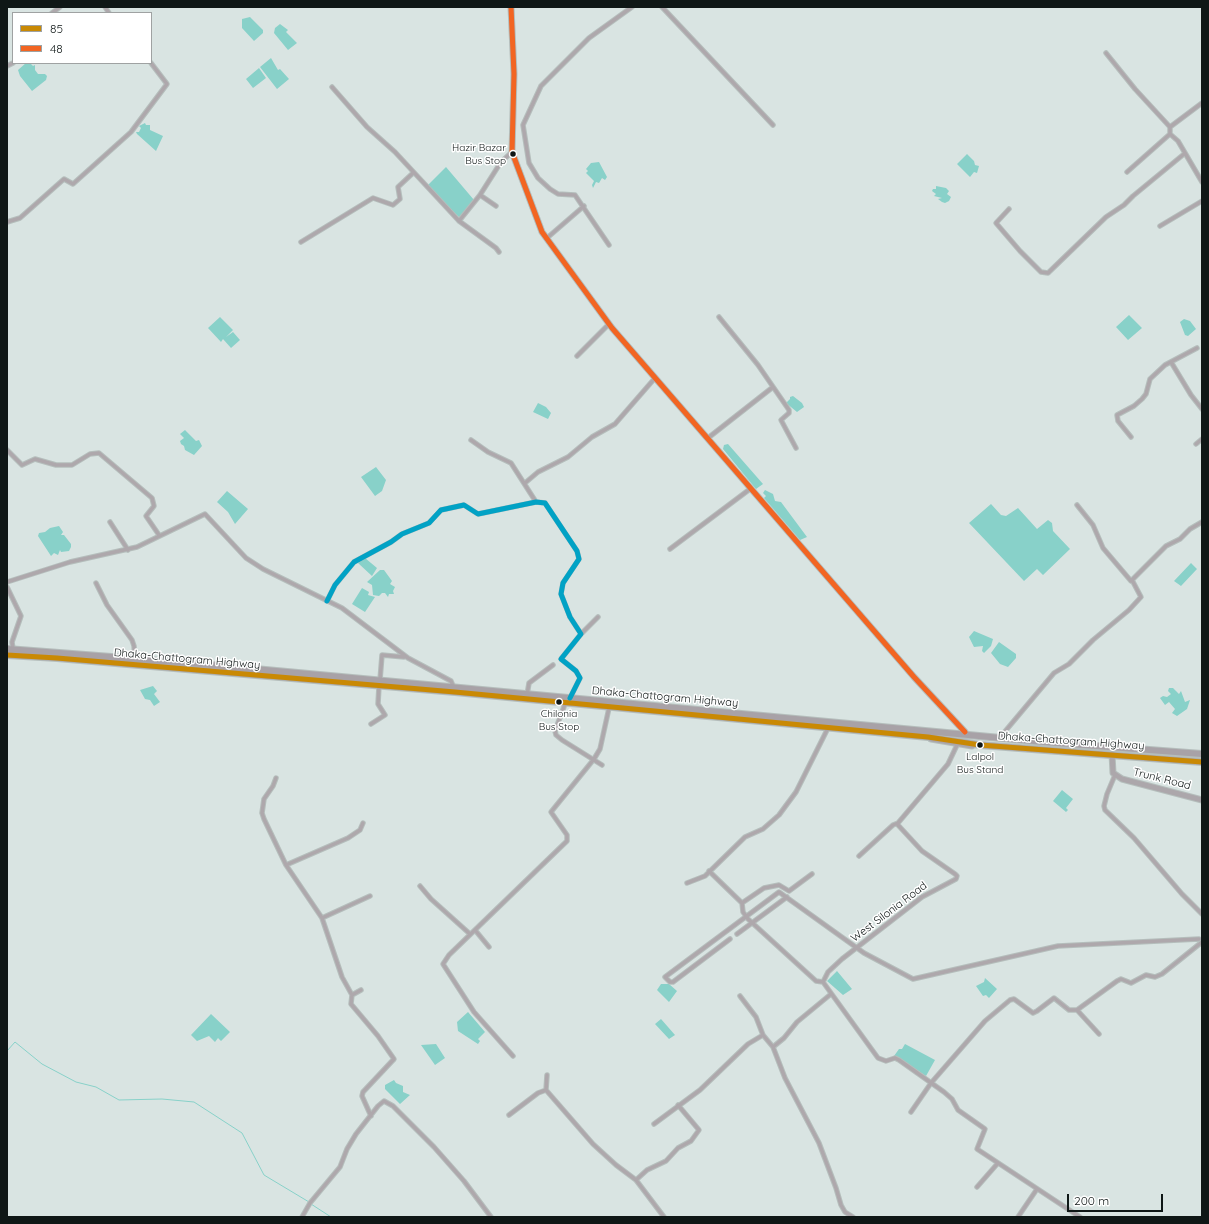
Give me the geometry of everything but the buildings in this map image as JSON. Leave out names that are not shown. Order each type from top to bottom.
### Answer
[{"type":"highway","name":"Dhaka-Chattogram Highway","points":[[10,649],[135,659],[380,683],[684,716],[828,728],[1092,745],[1202,754]]},
{"type":"highway","name":"Dhaka-Chattogram Highway","points":[[7,655],[454,688],[686,708],[926,734],[980,744],[1202,762]]},
{"type":"highway","points":[[684,716],[689,712],[686,708]]},
{"type":"highway","points":[[695,709],[692,713],[695,716]]},
{"type":"highway","points":[[1091,752],[1092,745]]},
{"type":"highway","points":[[1155,758],[1160,755],[1156,750]]},
{"type":"highway","points":[[1168,751],[1165,755],[1168,759]]},
{"type":"main road","points":[[511,7],[514,74],[512,152],[542,232],[610,324],[655,378],[708,438],[750,489],[965,732]]},
{"type":"main road","points":[[955,731],[958,729],[957,724]]},
{"type":"main road","points":[[926,734],[955,731],[1002,735],[1029,739],[1037,742]]},
{"type":"main road","points":[[926,734],[937,741],[957,745],[1005,750],[1027,750],[1034,748]]},
{"type":"main road","points":[[1112,754],[1113,773],[1115,776]]},
{"type":"main road","name":"Trunk Road","points":[[1115,776],[1133,783],[1202,800]]},
{"type":"street","points":[[609,245],[584,206],[575,195],[558,194],[538,178],[529,163],[523,125],[541,86],[589,38],[632,7]]},
{"type":"street","points":[[662,7],[773,125]]},
{"type":"street","points":[[1106,53],[1135,89],[1170,127],[1170,134],[1127,172]]},
{"type":"street","points":[[7,222],[20,218],[64,179],[73,184],[131,132],[167,84],[152,64]]},
{"type":"street","points":[[332,87],[367,127],[395,152],[459,221],[499,252]]},
{"type":"street","points":[[1170,127],[1202,104]]},
{"type":"street","points":[[1170,134],[1178,141],[1184,154],[1202,182]]},
{"type":"street","points":[[459,221],[480,195],[501,162],[512,152]]},
{"type":"street","points":[[1009,208],[996,223],[1040,272],[1048,272],[1106,217],[1124,205],[1184,154]]},
{"type":"street","points":[[301,242],[373,198],[393,205],[400,199],[398,187],[413,173]]},
{"type":"street","points":[[480,195],[496,206]]},
{"type":"street","points":[[1160,226],[1202,200]]},
{"type":"street","points":[[547,238],[584,206]]},
{"type":"street","points":[[720,317],[758,365],[789,410],[789,413],[781,420],[796,448]]},
{"type":"street","points":[[577,356],[610,324]]},
{"type":"street","points":[[1131,437],[1118,421],[1117,415],[1134,406],[1142,399],[1146,394],[1150,378],[1165,365],[1197,348]]},
{"type":"street","points":[[1171,362],[1202,408]]},
{"type":"street","points":[[525,484],[538,472],[568,457],[592,437],[615,424],[655,378]]},
{"type":"street","points":[[708,438],[773,387]]},
{"type":"street","points":[[1196,444],[1202,439]]},
{"type":"street","points":[[471,440],[488,452],[511,463],[536,502]]},
{"type":"street","points":[[7,450],[22,465],[35,459],[56,465],[72,465],[90,454],[99,453],[152,498],[154,506],[146,516],[159,535]]},
{"type":"street","points":[[670,549],[750,489]]},
{"type":"street","points":[[327,601],[335,585],[354,562],[391,542],[402,534],[429,523],[441,510],[464,505],[469,507],[474,512],[482,513],[541,501],[548,505],[577,551],[578,561],[563,583],[561,594],[570,617],[581,634]]},
{"type":"street","points":[[1002,735],[1054,673],[1069,664],[1093,640],[1130,610],[1141,598],[1131,581],[1104,548],[1093,525],[1077,505]]},
{"type":"street","points":[[7,582],[70,562],[137,547],[205,514],[246,558],[287,582],[347,611],[406,657],[447,678],[451,681],[454,688]]},
{"type":"street","points":[[110,522],[128,550]]},
{"type":"street","points":[[1131,581],[1166,546],[1180,539],[1190,529],[1202,522]]},
{"type":"street","points":[[96,584],[106,604],[132,640],[135,659]]},
{"type":"street","points":[[7,587],[20,616],[10,649]]},
{"type":"street","points":[[570,698],[580,678],[576,671],[561,658],[581,634],[598,617]]},
{"type":"street","points":[[371,724],[385,714],[378,704],[382,655],[406,657]]},
{"type":"street","points":[[527,695],[529,683],[553,665]]},
{"type":"street","points":[[565,704],[555,731],[556,734],[562,740],[602,765]]},
{"type":"street","points":[[513,1056],[474,1012],[443,966],[449,955],[567,841],[567,834],[551,812],[594,759],[600,749],[609,708]]},
{"type":"street","points":[[687,883],[705,876],[745,837],[763,829],[785,808],[796,792],[828,728]]},
{"type":"street","points":[[859,856],[893,825],[898,823],[948,764],[957,745]]},
{"type":"street","points":[[1115,776],[1107,794],[1104,806],[1105,810],[1134,838],[1182,894],[1202,914]]},
{"type":"street","points":[[276,778],[273,786],[264,799],[262,813],[286,865],[322,918],[342,977],[352,995],[351,1004],[378,1036],[394,1059],[363,1092],[362,1096],[371,1116]]},
{"type":"street","points":[[286,865],[348,838],[360,830],[362,823]]},
{"type":"street","name":"West Silonia Road","points":[[823,982],[828,972],[922,897],[956,879],[957,876],[955,874],[922,850],[898,826],[898,823]]},
{"type":"street","points":[[709,871],[742,904],[743,912],[751,922],[816,981],[823,982],[861,1038],[878,1058],[886,1061],[896,1058],[952,1099],[958,1110],[985,1129],[977,1149],[1080,1217]]},
{"type":"street","points":[[742,904],[764,888],[779,885],[789,891],[812,874]]},
{"type":"street","points":[[420,886],[431,899],[470,934]]},
{"type":"street","points":[[730,939],[672,982],[670,982],[666,977],[780,892],[876,960],[913,979],[1058,946],[1201,941]]},
{"type":"street","points":[[322,918],[370,896]]},
{"type":"street","points":[[737,934],[751,922],[787,897]]},
{"type":"street","points":[[476,930],[489,947]]},
{"type":"street","points":[[911,1112],[931,1083],[985,1021],[1010,1000],[1014,999],[1033,1012],[1037,1011],[1054,998],[1069,1010],[1077,1010],[1117,980],[1122,979],[1131,982],[1146,975],[1155,977],[1162,974],[1201,941]]},
{"type":"street","points":[[352,995],[361,990]]},
{"type":"street","points":[[773,1048],[784,1038],[797,1022],[831,994]]},
{"type":"street","points":[[740,996],[756,1017],[763,1034],[773,1048],[785,1078],[819,1143],[841,1205],[845,1212],[853,1217]]},
{"type":"street","points":[[1077,1010],[1099,1034]]},
{"type":"street","points":[[654,1124],[700,1090],[748,1044],[763,1034]]},
{"type":"street","points":[[547,1075],[546,1090],[593,1144],[616,1165],[636,1180],[664,1217]]},
{"type":"street","points":[[509,1115],[538,1093],[546,1090]]},
{"type":"street","points":[[302,1217],[310,1203],[340,1167],[347,1149],[384,1101],[393,1106],[414,1126],[464,1181],[491,1217]]},
{"type":"street","points":[[636,1180],[647,1170],[666,1161],[678,1148],[691,1141],[699,1130],[678,1106]]},
{"type":"street","points":[[977,1187],[998,1163]]},
{"type":"street","points":[[1018,1217],[1037,1188]]},
{"type":"water","points":[[250,17],[263,30],[263,33],[254,41],[242,28],[242,19]]},
{"type":"water","points":[[280,24],[288,30],[286,32],[297,43],[288,50],[274,33],[275,28]]},
{"type":"water","points":[[271,58],[278,70],[280,69],[289,79],[277,89],[260,67]]},
{"type":"water","points":[[25,64],[35,65],[35,70],[38,74],[45,74],[47,76],[46,80],[32,91],[20,76],[18,70]]},
{"type":"water","points":[[259,68],[266,78],[253,88],[246,79]]},
{"type":"water","points":[[145,123],[146,125],[150,125],[150,130],[163,136],[156,151],[136,132],[139,132],[141,128],[139,126]]},
{"type":"water","points":[[967,154],[974,161],[975,165],[979,166],[977,173],[974,172],[970,177],[957,164]]},
{"type":"water","points":[[599,162],[607,177],[605,180],[602,178],[599,183],[596,182],[593,188],[592,185],[594,181],[586,173],[588,171],[586,169],[591,163]]},
{"type":"water","points":[[446,167],[474,200],[461,219],[426,187]]},
{"type":"water","points":[[936,186],[946,188],[949,191],[947,194],[951,197],[949,201],[945,203],[942,202],[938,199],[942,198],[934,196],[936,194],[932,191],[933,189],[936,189]]},
{"type":"water","points":[[1129,315],[1142,328],[1128,340],[1116,327]]},
{"type":"water","points":[[220,317],[233,330],[226,337],[233,332],[240,340],[231,348],[223,339],[221,342],[208,328]]},
{"type":"water","points":[[1184,319],[1190,321],[1196,329],[1188,336],[1185,335],[1180,322]]},
{"type":"water","points":[[793,396],[802,403],[804,407],[797,412],[786,403],[790,397]]},
{"type":"water","points":[[538,403],[546,407],[551,413],[548,419],[533,412]]},
{"type":"water","points":[[185,430],[196,441],[199,440],[202,446],[194,455],[185,450],[184,446],[181,444],[180,441],[184,438],[180,434]]},
{"type":"water","points":[[728,444],[763,484],[756,489],[723,449],[724,445]]},
{"type":"water","points":[[376,467],[386,480],[382,491],[375,496],[361,477]]},
{"type":"water","points":[[765,490],[773,494],[775,501],[781,502],[807,537],[800,540],[764,498],[766,496],[763,493]]},
{"type":"water","points":[[227,491],[248,509],[235,524],[228,512],[217,502]]},
{"type":"water","points":[[991,504],[1001,515],[1006,516],[1018,508],[1037,529],[1048,520],[1052,523],[1053,531],[1070,549],[1043,575],[1037,569],[1024,581],[969,523]]},
{"type":"water","points":[[59,526],[63,532],[61,535],[64,535],[71,544],[71,547],[69,551],[61,552],[60,550],[58,555],[54,553],[51,556],[38,536],[39,533]]},
{"type":"water","points":[[365,558],[377,568],[372,576],[358,563]]},
{"type":"water","points":[[1191,563],[1197,569],[1181,586],[1174,581]]},
{"type":"water","points":[[380,570],[384,570],[392,581],[390,584],[395,587],[393,591],[394,594],[389,594],[388,597],[385,593],[382,593],[379,596],[373,595],[372,585],[367,582]]},
{"type":"water","points":[[362,588],[369,592],[368,595],[375,597],[365,612],[352,604]]},
{"type":"water","points":[[974,631],[993,639],[991,646],[984,653],[982,651],[983,646],[974,647],[969,637]]},
{"type":"water","points":[[999,642],[1016,654],[1016,658],[1008,667],[1000,664],[991,653]]},
{"type":"water","points":[[153,686],[157,691],[154,694],[160,702],[154,706],[150,700],[145,699],[140,690]]},
{"type":"water","points":[[1169,688],[1173,688],[1179,694],[1181,691],[1185,702],[1190,700],[1187,709],[1177,716],[1172,713],[1175,709],[1169,702],[1165,705],[1160,698],[1163,696],[1167,697],[1171,694],[1168,691]]},
{"type":"water","points":[[1062,790],[1073,799],[1066,808],[1068,810],[1066,812],[1053,801]]},
{"type":"water","points":[[837,971],[852,989],[843,995],[827,981]]},
{"type":"water","points":[[985,978],[997,989],[989,998],[986,995],[983,996],[976,986],[984,982]]},
{"type":"water","points":[[661,984],[669,984],[677,991],[669,1002],[657,990]]},
{"type":"water","points":[[468,1012],[485,1032],[478,1039],[480,1041],[478,1044],[458,1031],[457,1022]]},
{"type":"water","points":[[211,1014],[230,1032],[221,1041],[218,1038],[215,1042],[209,1036],[197,1041],[191,1035]]},
{"type":"water","points":[[661,1019],[675,1035],[669,1039],[655,1024]]},
{"type":"water","points":[[436,1044],[445,1058],[435,1065],[421,1045]]},
{"type":"water","points":[[905,1044],[935,1060],[926,1076],[894,1056]]},
{"type":"water","points":[[394,1080],[396,1083],[403,1086],[403,1092],[410,1095],[400,1104],[385,1089],[385,1085]]},
{"type":"waterway","points":[[7,1051],[15,1042],[42,1064],[76,1082],[96,1087],[119,1100],[162,1099],[194,1102],[242,1133],[264,1175],[309,1202]]},
{"type":"waterway","points":[[311,1204],[331,1217]]},
{"type":"transit line","name":"48","points":[[511,7],[514,74],[512,152],[542,232],[612,328],[914,677],[965,732]]},
{"type":"transit line","points":[[327,601],[335,585],[354,562],[391,542],[402,534],[429,523],[441,510],[464,505],[478,514],[536,502],[545,503],[577,551],[579,559],[563,583],[561,594],[570,617],[581,634],[561,659],[576,671],[580,678],[570,698]]},
{"type":"transit line","name":"85","points":[[7,655],[455,692],[928,737],[980,745],[1202,762]]},
{"type":"place","name":"Hazir Bazar Bus Stop","points":[[513,154]]},
{"type":"place","name":"Chilonia Bus Stop","points":[[559,702]]},
{"type":"place","name":"Lalpol Bus Stand","points":[[980,745]]}]
